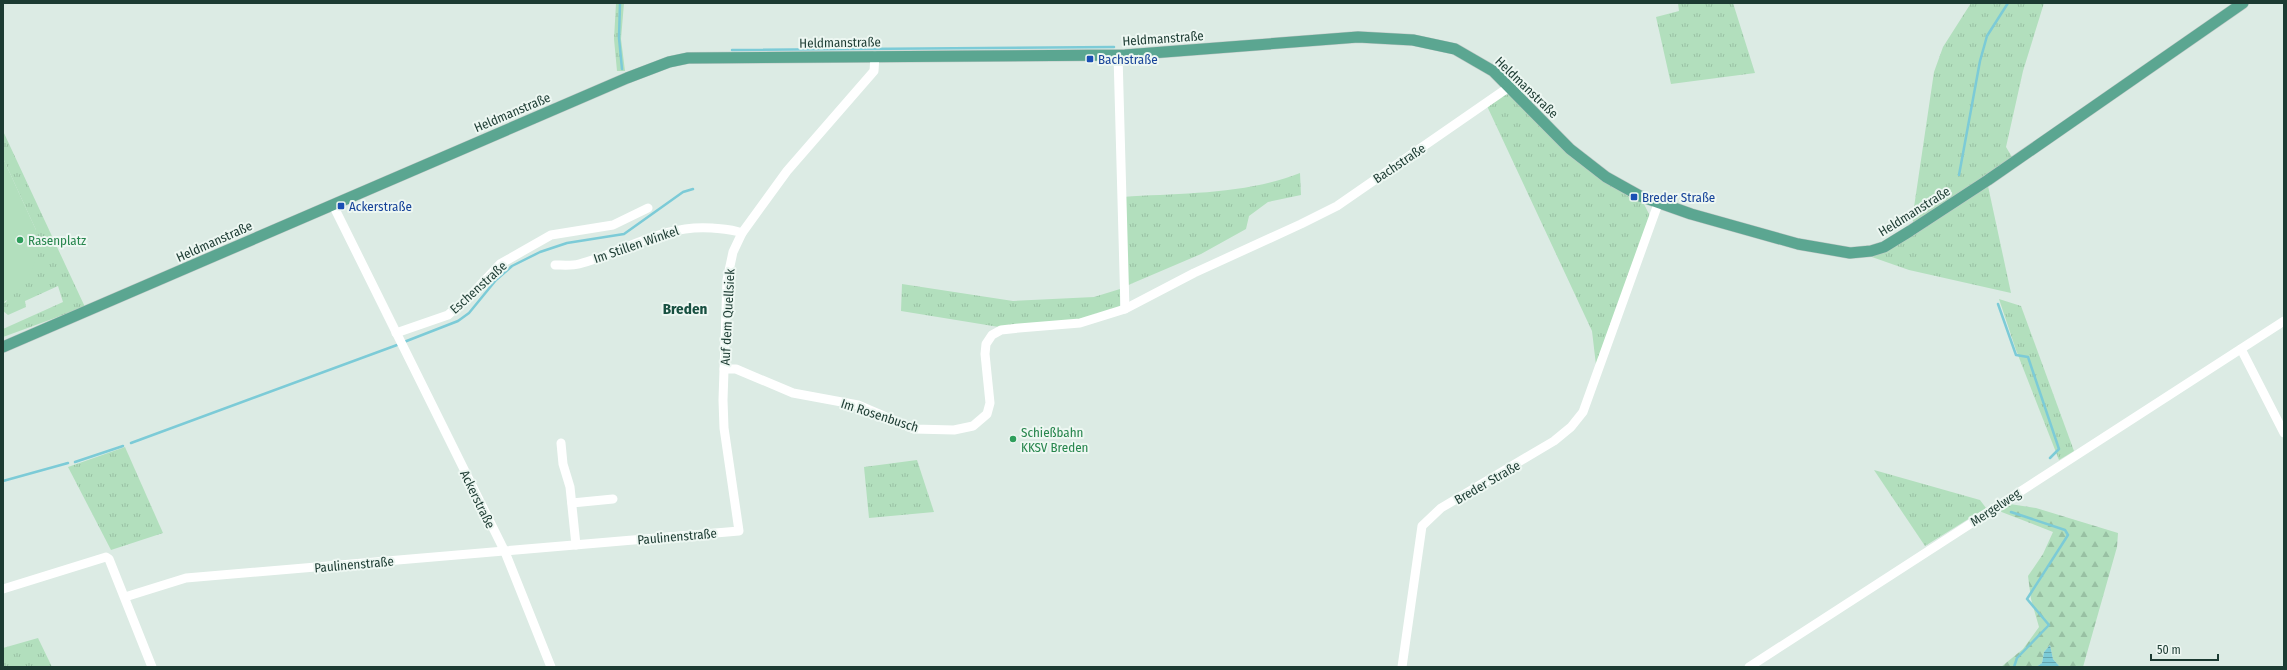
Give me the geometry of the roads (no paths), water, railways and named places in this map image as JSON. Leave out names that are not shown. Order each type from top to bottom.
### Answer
[{"type":"main road","name":"Heldmanstraße","points":[[4,347],[626,78],[669,62],[711,57],[1118,54],[1329,39],[1385,37],[1412,40],[1455,49],[1493,71],[1570,149],[1606,177],[1658,204],[1798,244],[1835,252],[1850,253],[1871,251],[1898,238],[1988,180],[2243,3]]},
{"type":"street","points":[[1118,54],[1125,309]]},
{"type":"street","name":"Auf dem Quellsiek","points":[[739,531],[724,428],[727,280],[733,252],[742,233],[787,171],[874,71],[875,56]]},
{"type":"street","name":"Bachstraße","points":[[1125,309],[1194,273],[1287,231],[1337,206],[1509,87]]},
{"type":"street","name":"Breder Straße","points":[[1402,667],[1422,526],[1441,508],[1554,441],[1571,427],[1583,412],[1658,204]]},
{"type":"street","name":"Ackerstraße","points":[[333,205],[505,552],[551,667]]},
{"type":"street","name":"Eschenstraße","points":[[396,333],[448,315],[470,296],[500,264],[551,235],[613,225],[648,208]]},
{"type":"street","name":"Im Stillen Winkel","points":[[555,265],[578,264],[664,232],[680,228],[700,227],[733,229],[742,233]]},
{"type":"street","name":"Im Rosenbusch","points":[[724,369],[736,369],[793,394],[858,405],[914,429],[954,430],[973,426],[987,414],[990,403],[985,354],[986,344],[992,335],[1001,330],[1080,322],[1125,309]]},
{"type":"street","name":"Mergelweg","points":[[1749,667],[2284,321]]},
{"type":"street","points":[[2241,349],[2284,433]]},
{"type":"street","points":[[561,443],[563,464],[570,487],[576,545]]},
{"type":"street","points":[[572,503],[613,499]]},
{"type":"street","name":"Paulinenstraße","points":[[125,597],[186,578],[739,531]]},
{"type":"street","points":[[3,589],[106,557],[109,559],[125,597],[152,667]]},
{"type":"water","points":[[2050,645],[2053,659],[2060,667],[2036,667],[2042,663],[2044,652]]},
{"type":"waterway","points":[[620,3],[619,38],[622,69]]},
{"type":"waterway","points":[[1959,175],[1980,61],[1987,36],[2008,3]]},
{"type":"waterway","points":[[732,50],[1114,47]]},
{"type":"waterway","points":[[404,342],[458,321],[469,313],[496,280],[512,266],[540,252],[567,243],[624,234],[683,192],[693,189]]},
{"type":"waterway","points":[[1998,304],[2016,355],[2028,357],[2059,449],[2050,458]]},
{"type":"waterway","points":[[131,443],[397,345]]},
{"type":"waterway","points":[[75,462],[123,446]]},
{"type":"waterway","points":[[3,481],[68,463]]},
{"type":"waterway","points":[[2011,512],[2065,530],[2068,535],[2027,599],[2049,625],[2017,658],[2014,667]]},
{"type":"place","name":"Bachstraße","points":[[1090,59]]},
{"type":"place","name":"Breder Straße","points":[[1634,197]]},
{"type":"place","name":"Ackerstraße","points":[[341,206]]},
{"type":"place","name":"Rasenplatz","points":[[20,240]]},
{"type":"place","name":"Schießbahn KKSV Breden","points":[[1013,439]]},
{"type":"district","name":"Breden","points":[[685,309]]}]
